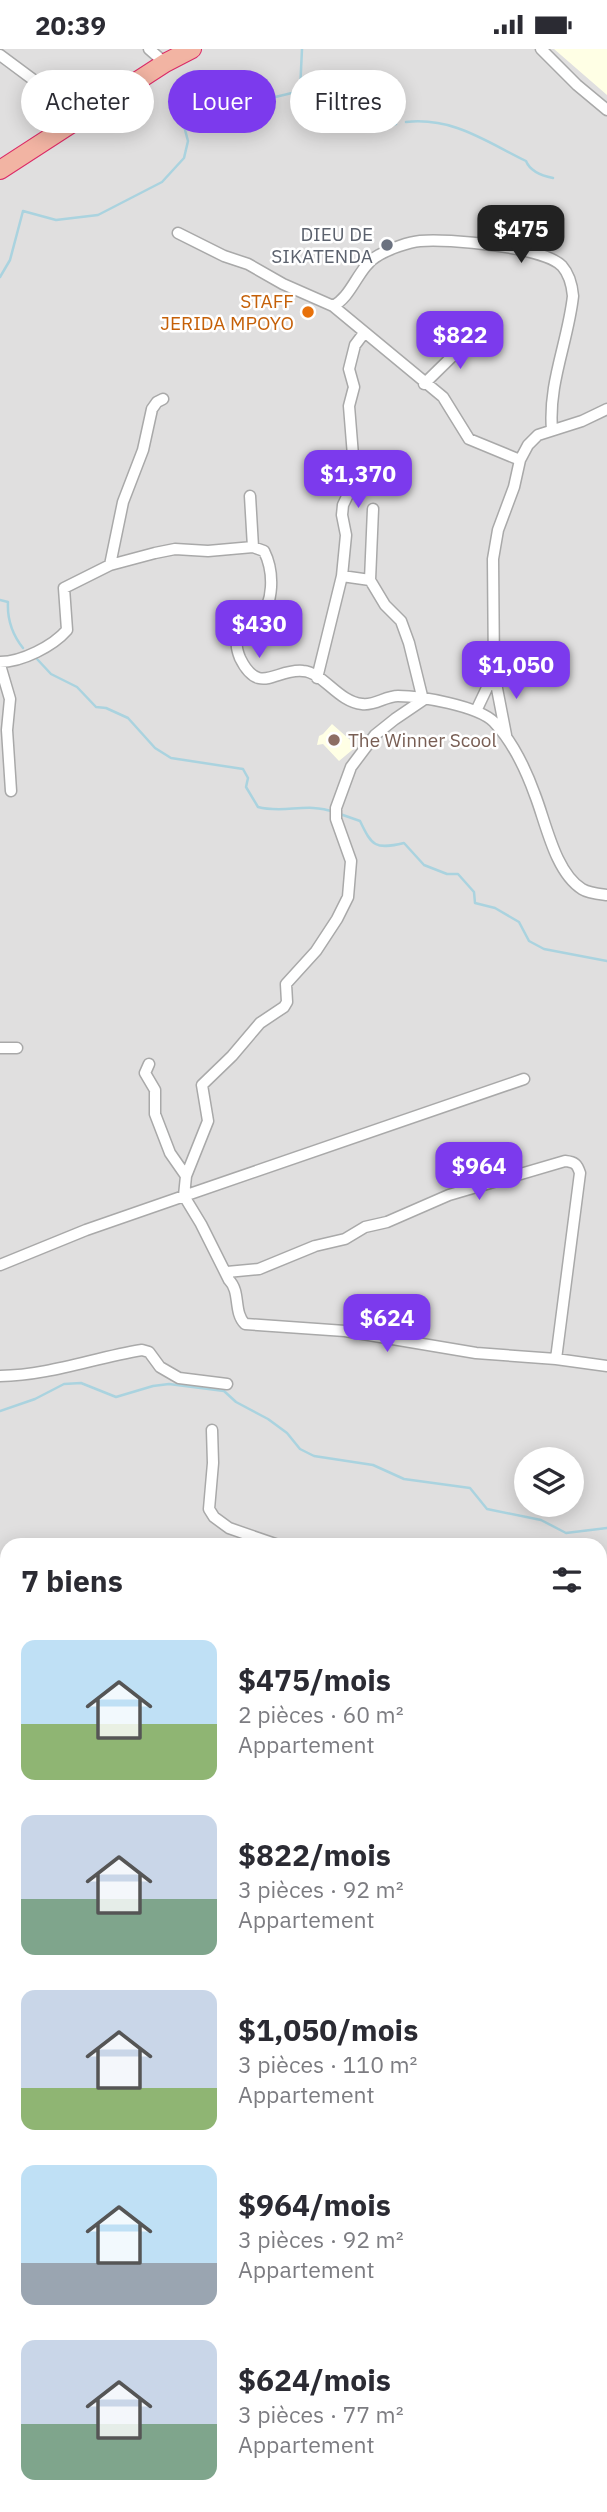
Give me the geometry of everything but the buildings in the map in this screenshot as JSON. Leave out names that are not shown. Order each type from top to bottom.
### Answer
[{"type":"highway","points":[[154,70],[192,49]]},
{"type":"highway","points":[[0,170],[56,133]]},
{"type":"street","points":[[149,49],[165,63]]},
{"type":"street","points":[[541,49],[607,110]]},
{"type":"street","points":[[0,55],[21,71]]},
{"type":"street","points":[[178,233],[332,306],[443,397],[469,439],[520,460]]},
{"type":"street","points":[[332,306],[341,302],[357,278],[378,255],[418,241],[454,240],[524,249],[560,264],[571,283],[573,296],[554,378],[550,410],[552,431]]},
{"type":"street","points":[[317,678],[342,576],[346,535],[343,505],[350,492],[354,468],[349,406],[354,387],[349,369],[355,345],[364,333]]},
{"type":"street","points":[[425,384],[474,335]]},
{"type":"street","points":[[110,565],[123,502],[143,450],[152,409],[163,399]]},
{"type":"street","points":[[506,736],[494,673],[493,559],[498,530],[514,487],[520,460],[528,445],[538,435],[582,421],[607,409]]},
{"type":"street","points":[[250,496],[253,547]]},
{"type":"street","points":[[373,509],[370,580],[386,605],[401,621],[423,700]]},
{"type":"street","points":[[11,791],[7,730],[10,699],[0,663],[24,657],[62,636],[67,630],[64,589],[110,565],[175,549],[208,551],[253,547],[264,551],[269,562],[270,596],[264,612],[238,637],[236,644],[246,669],[258,678],[266,680],[302,670],[310,672],[337,694],[364,705],[399,696],[457,704],[491,719],[506,736],[535,794],[552,845],[572,881],[583,891],[607,895]]},
{"type":"street","points":[[342,576],[370,580]]},
{"type":"street","points":[[476,711],[494,673]]},
{"type":"street","points":[[423,700],[375,735],[351,767],[336,808],[336,820],[351,861],[348,897],[316,951],[286,984],[287,1002],[284,1007],[260,1023],[202,1086],[208,1124],[186,1176],[184,1196],[229,1280],[236,1287],[239,1313],[245,1324],[345,1331],[476,1353],[607,1366]]},
{"type":"street","points":[[0,1048],[17,1048]]},
{"type":"street","points":[[149,1064],[145,1073],[156,1094],[153,1107],[155,1114],[170,1153],[186,1176]]},
{"type":"street","points":[[0,1265],[86,1230],[524,1079]]},
{"type":"street","points":[[227,1272],[259,1269],[316,1246],[345,1238],[365,1227],[387,1222],[449,1195],[565,1161],[573,1161],[578,1165],[580,1173],[556,1359]]},
{"type":"street","points":[[0,1376],[55,1371],[94,1359],[142,1350],[149,1352],[160,1367],[178,1378],[227,1384]]},
{"type":"street","points":[[212,1430],[213,1463],[209,1509],[214,1517],[229,1528],[258,1538]]},
{"type":"shaded area","points":[[0,49],[607,49],[607,1538],[0,1538]]},
{"type":"shaded area","points":[[554,49],[607,49],[607,95]]},
{"type":"shaded area","name":"The Winner Scool","points":[[332,724],[357,746],[339,761],[323,744],[317,745],[319,736]]},
{"type":"waterway","points":[[0,277],[10,260],[23,211],[56,220],[98,215],[162,182],[184,158],[188,141],[184,126],[233,125],[253,115],[263,100],[300,91],[302,49]]},
{"type":"waterway","points":[[406,122],[439,123],[468,132],[526,161],[537,173],[553,178]]},
{"type":"waterway","points":[[0,600],[8,602],[11,627],[23,648]]},
{"type":"waterway","points":[[37,659],[51,674],[77,687],[96,707],[106,708],[128,718],[155,748],[171,758],[243,769],[248,778],[246,787],[258,807],[314,808],[334,812]]},
{"type":"waterway","points":[[340,814],[360,821],[376,844],[387,846],[404,843],[424,865],[447,874],[458,874],[474,892],[475,903],[495,908],[519,922],[529,941],[544,949],[607,961]]},
{"type":"waterway","points":[[0,1411],[35,1399],[64,1384],[81,1383],[116,1397],[169,1384],[224,1391],[236,1402],[268,1419],[287,1433],[300,1449],[314,1456],[373,1465],[404,1479],[470,1488],[487,1509],[541,1520],[566,1533],[607,1528]]},
{"type":"place","name":"DIEU DE SIKATENDA","points":[[387,245]]},
{"type":"place","name":"STAFF JERIDA MPOYO","points":[[308,312]]},
{"type":"place","name":"The Winner Scool","points":[[334,740]]}]
